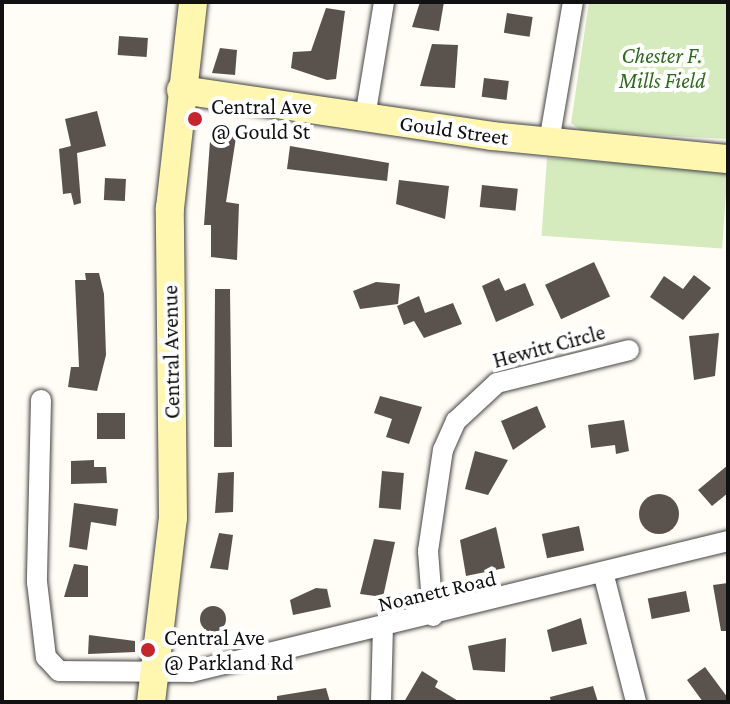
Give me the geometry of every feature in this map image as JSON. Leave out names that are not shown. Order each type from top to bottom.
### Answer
[{"type":"main road","name":"Central Avenue","points":[[152,688],[173,510],[170,208],[193,2]]},
{"type":"main road","name":"Gould Street","points":[[181,90],[549,142],[728,159]]},
{"type":"street","points":[[365,117],[384,2]]},
{"type":"street","points":[[549,142],[573,2]]},
{"type":"street","name":"Hewitt Circle","points":[[433,616],[428,551],[443,450],[456,421],[497,383],[629,350]]},
{"type":"street","name":"Noanett Road","points":[[41,400],[36,552],[48,662],[65,672],[152,688],[383,628],[604,576],[728,541]]},
{"type":"street","points":[[604,576],[636,702]]},
{"type":"street","points":[[381,702],[383,628]]},
{"type":"green space","name":"Chester F. Mills Field","points":[[589,2],[728,2],[728,139],[582,131],[571,123]]},
{"type":"green space","points":[[547,158],[728,171],[722,248],[542,236]]},
{"type":"building","points":[[420,2],[444,2],[439,31],[412,27]]},
{"type":"building","points":[[326,8],[345,11],[336,79],[327,80],[291,68],[293,52],[311,51]]},
{"type":"building","points":[[507,13],[533,17],[530,37],[504,33]]},
{"type":"building","points":[[119,36],[148,38],[147,57],[118,55]]},
{"type":"building","points":[[432,44],[458,45],[455,88],[420,86]]},
{"type":"building","points":[[220,48],[237,50],[235,75],[212,73]]},
{"type":"building","points":[[484,78],[509,81],[506,100],[482,97]]},
{"type":"building","points":[[97,111],[106,146],[77,153],[81,203],[74,205],[71,193],[63,194],[59,149],[71,146],[65,119]]},
{"type":"building","points":[[211,127],[237,131],[226,202],[239,204],[237,260],[211,257],[211,225],[204,225]]},
{"type":"building","points":[[290,146],[389,163],[387,181],[287,169]]},
{"type":"building","points":[[105,178],[126,179],[125,201],[104,200]]},
{"type":"building","points":[[399,180],[449,186],[445,219],[396,204]]},
{"type":"building","points":[[482,185],[518,189],[516,211],[480,207]]},
{"type":"building","points":[[594,262],[610,296],[561,319],[545,285]]},
{"type":"building","points":[[85,273],[99,273],[104,294],[106,355],[97,391],[68,387],[71,367],[79,367],[75,280],[86,280]]},
{"type":"building","points":[[694,275],[711,288],[683,320],[650,297],[664,276],[683,289]]},
{"type":"building","points":[[499,278],[505,291],[525,283],[534,305],[496,322],[482,286]]},
{"type":"building","points":[[376,282],[400,284],[398,304],[360,309],[353,291]]},
{"type":"building","points":[[215,289],[230,289],[232,447],[214,447]]},
{"type":"building","points":[[419,296],[425,313],[453,303],[462,324],[424,338],[414,321],[404,325],[397,306]]},
{"type":"building","points":[[719,333],[715,376],[694,380],[689,336]]},
{"type":"building","points":[[380,396],[422,407],[409,444],[386,437],[392,419],[374,413]]},
{"type":"building","points":[[537,406],[546,427],[513,450],[501,421]]},
{"type":"building","points":[[97,413],[125,413],[125,439],[97,439]]},
{"type":"building","points":[[624,420],[629,451],[616,454],[615,445],[591,448],[588,425]]},
{"type":"building","points":[[475,451],[508,460],[488,495],[465,489]]},
{"type":"building","points":[[94,460],[94,467],[106,467],[107,483],[71,484],[71,461]]},
{"type":"building","points":[[728,465],[728,493],[712,506],[698,490]]},
{"type":"building","points":[[382,471],[404,473],[401,510],[379,508]]},
{"type":"building","points":[[234,472],[233,512],[215,513],[218,473]]},
{"type":"building","points":[[659,494],[673,500],[679,514],[673,528],[659,534],[645,528],[639,514],[645,500]]},
{"type":"building","points":[[74,503],[118,509],[116,526],[91,522],[87,550],[69,547]]},
{"type":"building","points":[[579,526],[584,550],[547,558],[542,534]]},
{"type":"building","points":[[496,527],[505,568],[466,576],[460,540]]},
{"type":"building","points":[[219,533],[233,535],[228,570],[210,568]]},
{"type":"building","points":[[374,539],[395,542],[383,597],[360,594]]},
{"type":"building","points":[[74,564],[88,566],[88,597],[64,597]]},
{"type":"building","points":[[728,583],[728,631],[721,631],[713,585]]},
{"type":"building","points":[[316,588],[327,589],[331,607],[293,615],[290,600]]},
{"type":"building","points":[[686,591],[690,612],[652,619],[648,598]]},
{"type":"building","points":[[213,606],[222,610],[226,619],[222,628],[213,632],[204,628],[200,619],[204,610]]},
{"type":"building","points":[[581,618],[587,644],[552,652],[547,630]]},
{"type":"building","points":[[89,635],[135,641],[135,652],[88,654]]},
{"type":"building","points":[[506,638],[505,672],[473,670],[468,646]]},
{"type":"building","points":[[705,667],[728,702],[703,702],[687,680]]},
{"type":"building","points":[[422,671],[438,681],[435,687],[460,702],[404,702]]},
{"type":"building","points":[[593,686],[598,702],[551,702],[550,697]]},
{"type":"building","points":[[326,688],[330,702],[277,702],[277,696]]},
{"type":"place","name":"Central Ave @ Gould St","points":[[195,119]]},
{"type":"place","name":"Central Ave @ Parkland Rd","points":[[148,650]]}]
